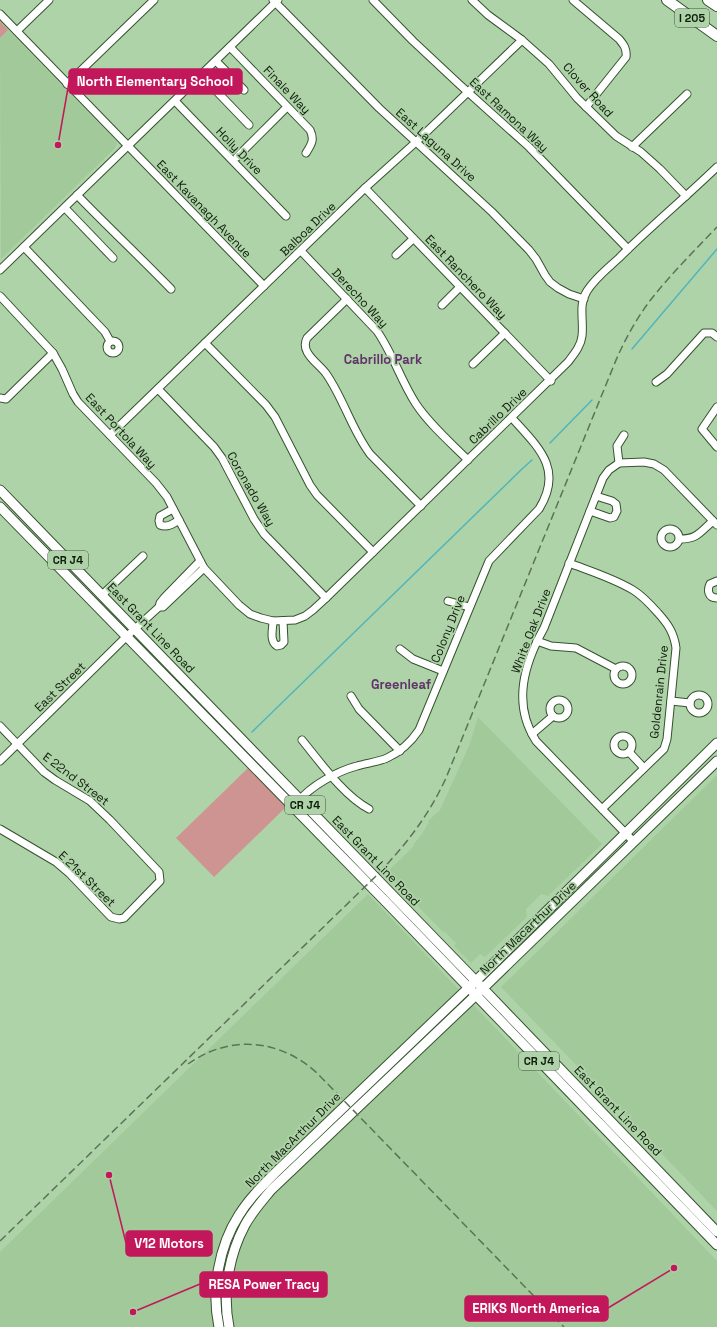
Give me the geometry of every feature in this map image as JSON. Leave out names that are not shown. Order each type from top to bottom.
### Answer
[{"type":"highway","name":"I 205","points":[[667,0],[717,36]]},
{"type":"highway","name":"I 205","points":[[708,0],[717,6]]},
{"type":"main road","name":"East Grant Line Road","points":[[0,490],[483,988],[717,1232]]},
{"type":"main road","name":"East Grant Line Road","points":[[0,507],[717,1245]]},
{"type":"main road","name":"North Macarthur Drive","points":[[382,1070],[476,981],[717,743]]},
{"type":"main road","name":"North Macarthur Drive","points":[[355,1111],[717,761]]},
{"type":"main road","name":"North MacArthur Drive","points":[[219,1327],[216,1303],[217,1282],[225,1245],[239,1214],[253,1195],[274,1173],[382,1070]]},
{"type":"main road","name":"North MacArthur Drive","points":[[229,1327],[227,1310],[228,1274],[237,1242],[246,1224],[271,1190],[355,1111]]},
{"type":"street","points":[[17,31],[49,0]]},
{"type":"street","points":[[67,84],[154,0]]},
{"type":"street","name":"East Ramona Way","points":[[373,0],[413,41],[529,147],[628,249]]},
{"type":"street","name":"Clover Road","points":[[472,0],[488,15],[522,40],[550,64],[586,106],[616,136],[641,152],[686,196]]},
{"type":"street","points":[[573,0],[614,35],[624,45],[627,51],[626,57],[586,106]]},
{"type":"street","points":[[0,270],[128,147],[276,1]]},
{"type":"street","name":"East Laguna Drive","points":[[276,1],[379,108],[464,185],[529,250],[550,282],[569,294],[584,299]]},
{"type":"street","name":"East Kavanagh Avenue","points":[[0,14],[264,286]]},
{"type":"street","name":"Balboa Drive","points":[[110,435],[365,188],[416,142],[522,40]]},
{"type":"street","name":"Finale Way","points":[[230,47],[310,130],[313,136],[313,142],[306,153]]},
{"type":"street","points":[[216,61],[244,90]]},
{"type":"street","points":[[201,75],[249,125]]},
{"type":"street","points":[[632,147],[687,94]]},
{"type":"street","name":"Holly Drive","points":[[175,101],[286,216]]},
{"type":"street","name":"Holly Drive","points":[[237,157],[287,107]]},
{"type":"street","name":"Cabrillo Drive","points":[[273,621],[295,620],[305,616],[326,598],[551,380],[576,352],[582,335],[581,311],[587,291],[596,280],[628,249],[717,167]]},
{"type":"street","name":"East Ranchero Way","points":[[365,188],[551,380]]},
{"type":"street","points":[[77,195],[171,289]]},
{"type":"street","points":[[65,208],[113,258]]},
{"type":"street","points":[[396,255],[413,239]]},
{"type":"street","points":[[24,247],[105,332],[110,341]]},
{"type":"street","name":"Derecho Way","points":[[301,250],[377,331],[386,343],[416,403],[425,416],[468,460]]},
{"type":"street","points":[[442,305],[460,287]]},
{"type":"street","name":"East Portola Way","points":[[0,296],[53,353],[78,402],[167,497],[204,568],[239,605],[250,614],[273,621]]},
{"type":"street","points":[[347,299],[307,338],[304,347],[307,353],[326,374],[333,385],[367,450],[421,506]]},
{"type":"street","points":[[656,382],[667,374],[704,333],[712,332],[717,337]]},
{"type":"street","points":[[473,364],[505,333]]},
{"type":"street","points":[[205,343],[266,405],[275,417],[317,495],[373,552]]},
{"type":"street","points":[[0,398],[6,398],[53,353]]},
{"type":"street","name":"Coronado Way","points":[[158,389],[214,447],[222,458],[254,520],[264,534],[326,598]]},
{"type":"street","points":[[717,407],[702,429],[717,447]]},
{"type":"street","name":"Colony Drive","points":[[293,808],[319,783],[356,766],[386,758],[400,751],[413,739],[419,730],[489,561],[539,509],[544,501],[548,489],[548,467],[544,455],[512,418]]},
{"type":"street","points":[[624,435],[617,446],[620,463],[644,462],[654,464],[664,470],[715,523],[691,539],[680,539]]},
{"type":"street","name":"White Oak Drive","points":[[620,463],[609,470],[603,478],[525,673],[522,687],[522,702],[525,718],[536,741],[634,842]]},
{"type":"street","points":[[590,511],[610,518],[614,517],[617,511],[616,504],[612,501],[596,496]]},
{"type":"street","points":[[173,509],[160,516],[160,525],[164,527],[179,520]]},
{"type":"street","points":[[102,595],[144,556]]},
{"type":"street","points":[[159,608],[160,603],[164,598],[200,561]]},
{"type":"street","name":"Goldenrain Drive","points":[[569,563],[633,590],[646,600],[665,621],[671,629],[675,639],[676,648],[671,701],[667,740],[664,749],[602,809]]},
{"type":"street","points":[[159,608],[163,607],[204,568]]},
{"type":"street","points":[[717,581],[710,584],[708,588],[710,595],[717,598]]},
{"type":"street","points":[[448,601],[469,607]]},
{"type":"street","name":"East Street","points":[[0,761],[126,637],[159,608]]},
{"type":"street","points":[[273,621],[272,640],[277,646],[284,642],[283,621]]},
{"type":"street","points":[[537,641],[551,646],[576,648],[616,669]]},
{"type":"street","points":[[400,649],[413,659],[443,671]]},
{"type":"street","points":[[351,696],[359,709],[400,751]]},
{"type":"street","points":[[671,701],[690,703]]},
{"type":"street","points":[[532,734],[553,716]]},
{"type":"street","name":"E 22nd Street","points":[[0,726],[44,772],[90,801],[159,872],[161,876],[158,884],[124,918],[119,919]]},
{"type":"street","points":[[302,740],[332,777],[358,803],[369,809]]},
{"type":"street","points":[[629,752],[644,768]]},
{"type":"street","name":"E 21st Street","points":[[0,829],[56,862],[111,917],[119,919]]},
{"type":"shaded area","points":[[0,21],[8,30],[0,38]]},
{"type":"shaded area","points":[[8,30],[116,141],[117,144],[115,148],[1,259],[0,38]]},
{"type":"shaded area","points":[[478,717],[602,844],[548,896],[541,894],[526,909],[527,917],[485,957],[480,954],[471,963],[454,946],[456,943],[440,929],[386,873],[414,846],[413,845],[429,822],[428,821],[440,810],[469,746]]},
{"type":"shaded area","points":[[248,768],[285,806],[284,809],[214,877],[176,838]]},
{"type":"shaded area","points":[[717,775],[717,1211],[501,987]]},
{"type":"shaded area","points":[[368,894],[717,1261],[717,1327],[0,1327],[0,1252]]},
{"type":"waterway","points":[[632,349],[717,249]]},
{"type":"waterway","points":[[550,443],[592,400]]},
{"type":"waterway","points":[[252,732],[532,460]]},
{"type":"railway","points":[[0,1241],[375,877],[406,842],[424,818],[432,806],[446,778],[625,340],[657,292],[682,263],[717,227]]},
{"type":"railway","points":[[188,1064],[204,1054],[221,1048],[238,1045],[255,1045],[272,1048],[288,1053],[304,1062],[318,1074],[564,1327]]},
{"type":"place","name":"North Elementary School","points":[[58,145]]},
{"type":"place","name":"V12 Motors","points":[[109,1175]]},
{"type":"place","name":"ERIKS North America","points":[[674,1268]]},
{"type":"place","name":"RESA Power Tracy","points":[[133,1312]]},
{"type":"district","name":"Cabrillo Park","points":[[383,359]]},
{"type":"district","name":"Greenleaf","points":[[401,684]]}]
